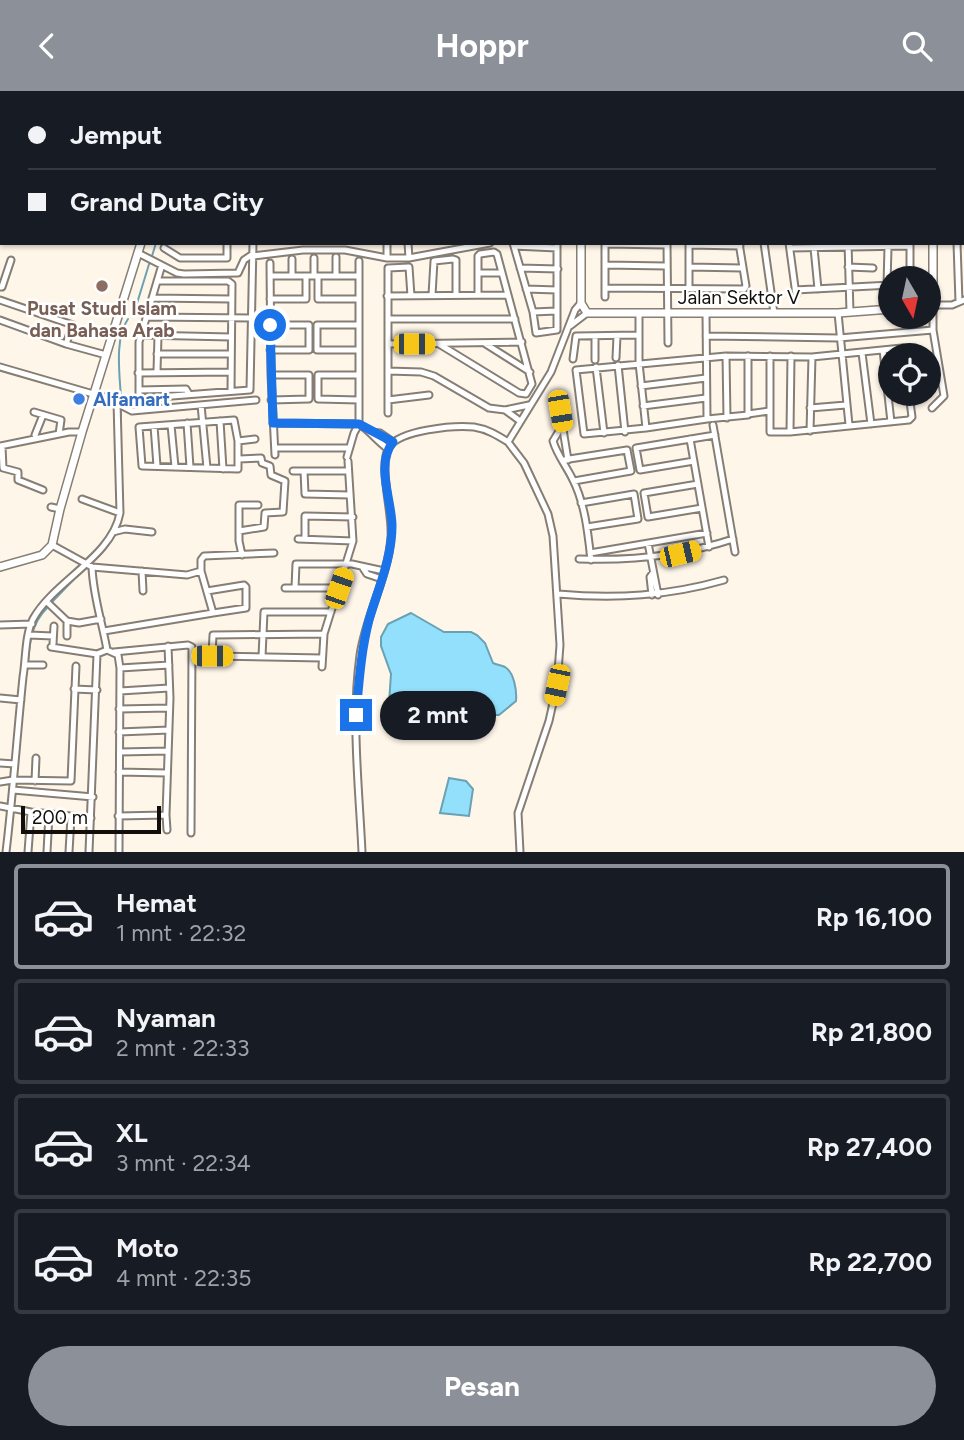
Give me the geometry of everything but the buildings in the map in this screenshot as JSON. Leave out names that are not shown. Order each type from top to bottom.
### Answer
[{"type":"street","points":[[323,91],[344,91]]},
{"type":"street","points":[[0,567],[42,555],[52,545],[82,432],[140,245]]},
{"type":"street","points":[[171,252],[172,245]]},
{"type":"street","points":[[227,245],[227,266]]},
{"type":"street","points":[[161,268],[138,346],[139,390],[136,399],[251,389],[253,245]]},
{"type":"street","points":[[276,245],[276,253]]},
{"type":"street","points":[[367,245],[367,253]]},
{"type":"street","points":[[387,245],[387,258]]},
{"type":"street","points":[[408,245],[409,258]]},
{"type":"street","points":[[428,254],[429,245]]},
{"type":"street","points":[[138,253],[177,273],[238,273],[244,260],[253,255],[303,247],[345,247],[387,258],[409,258],[451,247],[472,245]]},
{"type":"street","points":[[513,245],[557,245],[557,330],[536,333],[533,312],[513,245]]},
{"type":"street","points":[[570,326],[587,313],[582,309],[581,303],[581,245]]},
{"type":"street","points":[[605,297],[606,245]]},
{"type":"street","points":[[667,245],[668,343]]},
{"type":"street","points":[[689,245],[689,289]]},
{"type":"street","points":[[605,288],[744,289],[746,286],[739,245]]},
{"type":"street","points":[[764,245],[774,313]]},
{"type":"street","points":[[848,245],[850,312]]},
{"type":"street","points":[[878,286],[796,293],[789,246],[814,248],[910,245],[910,266]]},
{"type":"street","points":[[932,266],[933,245]]},
{"type":"street","points":[[888,247],[888,266]]},
{"type":"street","points":[[164,248],[180,258],[227,258]]},
{"type":"street","points":[[814,248],[818,289]]},
{"type":"street","points":[[439,344],[519,394],[526,394],[532,384],[530,372],[497,254],[494,252],[478,256],[478,295]]},
{"type":"street","points":[[336,257],[336,276]]},
{"type":"street","points":[[314,258],[318,299],[359,299]]},
{"type":"street","points":[[942,305],[962,302],[961,258]]},
{"type":"street","points":[[292,259],[292,276]]},
{"type":"street","points":[[432,295],[434,261],[453,259],[456,261],[456,295]]},
{"type":"street","points":[[0,287],[12,260]]},
{"type":"street","points":[[321,667],[324,634],[354,541],[347,459],[359,424],[359,261]]},
{"type":"street","points":[[270,263],[271,400],[275,452],[349,448]]},
{"type":"street","points":[[605,265],[666,266]]},
{"type":"street","points":[[388,413],[388,268],[407,266],[411,296]]},
{"type":"street","points":[[689,267],[742,268]]},
{"type":"street","points":[[848,267],[873,268]]},
{"type":"street","points":[[520,268],[558,269]]},
{"type":"street","points":[[478,273],[502,273]]},
{"type":"street","points":[[270,276],[359,276]]},
{"type":"street","points":[[270,299],[306,299],[306,276]]},
{"type":"street","points":[[157,281],[230,281],[231,391]]},
{"type":"street","points":[[526,289],[558,290]]},
{"type":"street","points":[[387,296],[508,295]]},
{"type":"street","points":[[152,298],[231,299]]},
{"type":"street","points":[[0,300],[73,325],[66,344]]},
{"type":"street","points":[[508,442],[552,369],[581,303]]},
{"type":"street","name":"Jalan Sektor V","points":[[587,313],[838,313],[878,310]]},
{"type":"street","points":[[533,312],[556,311]]},
{"type":"street","points":[[639,313],[639,363],[646,428]]},
{"type":"street","points":[[706,313],[707,419]]},
{"type":"street","points":[[838,313],[849,425]]},
{"type":"street","points":[[146,317],[252,318]]},
{"type":"street","points":[[387,319],[515,319]]},
{"type":"street","points":[[0,320],[106,355]]},
{"type":"street","points":[[270,325],[309,325],[309,350],[270,350]]},
{"type":"street","points":[[359,325],[317,325],[317,350],[359,350]]},
{"type":"street","points":[[706,336],[839,338],[933,330],[944,397],[932,408]]},
{"type":"street","points":[[141,335],[231,337]]},
{"type":"street","points":[[573,359],[575,337],[639,335]]},
{"type":"street","points":[[157,371],[158,336]]},
{"type":"street","points":[[616,358],[617,336]]},
{"type":"street","points":[[595,337],[604,433]]},
{"type":"street","points":[[388,344],[522,342]]},
{"type":"street","points":[[484,343],[530,372]]},
{"type":"street","points":[[769,411],[625,432],[584,434],[576,370],[596,363],[618,365],[706,355],[812,357],[878,351]]},
{"type":"street","points":[[862,353],[871,424]]},
{"type":"street","points":[[157,354],[231,355]]},
{"type":"street","points":[[726,356],[727,418]]},
{"type":"street","points":[[748,356],[748,414]]},
{"type":"street","points":[[770,356],[770,433],[891,422],[911,418],[910,406]]},
{"type":"street","points":[[789,432],[791,356]]},
{"type":"street","points":[[810,431],[812,357]]},
{"type":"street","points":[[618,365],[625,432]]},
{"type":"street","points":[[0,367],[95,394],[117,402],[128,410],[256,400]]},
{"type":"street","points":[[388,371],[428,374],[482,405],[505,410],[530,405]]},
{"type":"street","points":[[138,373],[231,372]]},
{"type":"street","points":[[271,375],[309,375],[309,399],[271,400]]},
{"type":"street","points":[[359,375],[318,375],[318,399],[359,400]]},
{"type":"street","points":[[641,386],[706,378]]},
{"type":"street","points":[[139,390],[186,389],[189,394]]},
{"type":"street","points":[[388,400],[429,395]]},
{"type":"street","points":[[643,406],[706,398]]},
{"type":"street","points":[[6,852],[21,700],[32,624],[47,602],[89,564],[113,533],[120,513],[117,402]]},
{"type":"street","points":[[201,405],[207,468]]},
{"type":"street","points":[[810,408],[846,405]]},
{"type":"street","points":[[889,406],[891,422]]},
{"type":"street","points":[[505,410],[520,421]]},
{"type":"street","points":[[137,411],[142,466],[238,469],[236,421],[139,427]]},
{"type":"street","points":[[560,411],[565,460]]},
{"type":"street","points":[[34,412],[61,420],[59,434]]},
{"type":"street","points":[[35,435],[43,415]]},
{"type":"street","points":[[220,421],[223,469]]},
{"type":"street","points":[[187,423],[190,467]]},
{"type":"street","points":[[273,423],[359,424],[393,442]]},
{"type":"street","points":[[171,425],[175,467]]},
{"type":"street","points":[[713,425],[735,552]]},
{"type":"street","points":[[154,426],[157,466]]},
{"type":"street","points":[[562,426],[553,441],[574,481],[587,527],[590,556]]},
{"type":"street","points":[[362,852],[356,720],[360,654],[390,548],[392,525],[385,461],[388,449],[397,438],[407,434],[466,427],[495,433],[508,442],[529,471],[548,514],[553,536],[560,645],[557,685],[550,720],[518,813],[520,852]]},
{"type":"street","points":[[43,490],[18,480],[18,472],[3,468],[1,446],[82,432]]},
{"type":"street","points":[[371,432],[374,438],[388,449]]},
{"type":"street","points":[[694,461],[640,470],[636,448],[715,435]]},
{"type":"street","points":[[238,441],[255,439]]},
{"type":"street","points":[[690,439],[709,547]]},
{"type":"street","points":[[565,460],[627,450],[631,471],[574,481]]},
{"type":"street","points":[[239,459],[261,458],[262,463],[270,466],[271,475],[283,479],[286,484],[282,512],[265,513],[264,527],[239,531]]},
{"type":"street","points":[[293,471],[348,471]]},
{"type":"street","points":[[304,471],[305,494],[350,495]]},
{"type":"street","points":[[698,484],[644,493],[648,517],[702,508]]},
{"type":"street","points":[[581,503],[634,494],[638,519],[587,527]]},
{"type":"street","points":[[82,499],[120,513]]},
{"type":"street","points":[[242,555],[239,505],[258,505]]},
{"type":"street","points":[[51,507],[60,509]]},
{"type":"street","points":[[353,517],[305,516],[301,539],[354,541]]},
{"type":"street","points":[[113,533],[125,529],[152,532]]},
{"type":"street","points":[[579,559],[707,533]]},
{"type":"street","points":[[590,556],[651,559],[733,540]]},
{"type":"street","points":[[648,543],[653,573],[656,576],[655,595]]},
{"type":"street","points":[[52,545],[89,564],[187,575],[201,571]]},
{"type":"street","points":[[214,613],[201,571],[200,562],[203,557],[274,553]]},
{"type":"street","points":[[89,564],[96,605],[110,651],[119,657],[119,852]]},
{"type":"street","points":[[295,588],[296,564],[347,564],[384,571]]},
{"type":"street","points":[[363,568],[367,574],[382,579]]},
{"type":"street","points":[[142,571],[143,591]]},
{"type":"street","points":[[558,594],[622,597],[655,595],[724,580]]},
{"type":"street","points":[[104,631],[245,608],[246,587],[232,586],[207,591]]},
{"type":"street","points":[[285,588],[339,588]]},
{"type":"street","points":[[47,602],[67,621],[77,623],[101,619]]},
{"type":"street","points":[[262,657],[264,612],[331,612]]},
{"type":"street","points":[[67,621],[67,636]]},
{"type":"street","points":[[0,625],[32,624]]},
{"type":"street","points":[[54,627],[52,646],[97,654],[168,646],[190,645],[192,648],[191,833]]},
{"type":"street","points":[[322,658],[212,656],[213,635],[324,634]]},
{"type":"street","points":[[32,635],[53,636]]},
{"type":"street","points":[[167,831],[168,646]]},
{"type":"street","points":[[89,852],[97,654]]},
{"type":"street","points":[[25,665],[43,665]]},
{"type":"street","points":[[120,668],[169,665]]},
{"type":"street","points":[[0,782],[15,780],[68,783],[71,780],[76,666]]},
{"type":"street","points":[[120,691],[169,688]]},
{"type":"street","points":[[74,689],[97,690]]},
{"type":"street","points":[[0,698],[21,700]]},
{"type":"street","points":[[119,709],[169,708]]},
{"type":"street","points":[[119,732],[169,730]]},
{"type":"street","points":[[120,752],[168,751]]},
{"type":"street","points":[[35,781],[36,758]]},
{"type":"street","points":[[0,763],[15,764]]},
{"type":"street","points":[[119,772],[167,773]]},
{"type":"street","points":[[14,790],[93,797]]},
{"type":"street","points":[[0,806],[91,818]]},
{"type":"street","points":[[28,852],[31,812]]},
{"type":"street","points":[[47,852],[49,814]]},
{"type":"street","points":[[118,816],[166,815]]},
{"type":"street","points":[[69,852],[71,817]]},
{"type":"water","points":[[411,613],[444,632],[471,632],[477,635],[485,643],[493,663],[505,667],[511,673],[516,701],[499,715],[480,715],[448,708],[414,714],[395,712],[389,703],[391,674],[381,646],[381,637],[388,624]]},
{"type":"water","points":[[449,778],[466,781],[473,789],[469,816],[440,813]]},
{"type":"waterway","points":[[152,256],[155,245]]},
{"type":"waterway","points":[[134,313],[150,261]]},
{"type":"waterway","points":[[121,399],[119,347],[128,319]]},
{"type":"waterway","points":[[121,411],[121,455]]},
{"type":"waterway","points":[[108,544],[116,534]]},
{"type":"waterway","points":[[52,602],[80,573]]},
{"type":"waterway","points":[[28,661],[35,626],[47,608]]},
{"type":"place","name":"Pusat Studi Islam dan Bahasa Arab","points":[[102,286]]},
{"type":"place","name":"Alfamart","points":[[79,399]]},
{"type":"route","points":[[270,325],[273,423],[359,424],[393,442],[385,461],[392,525],[390,548],[360,654],[356,715]]}]
